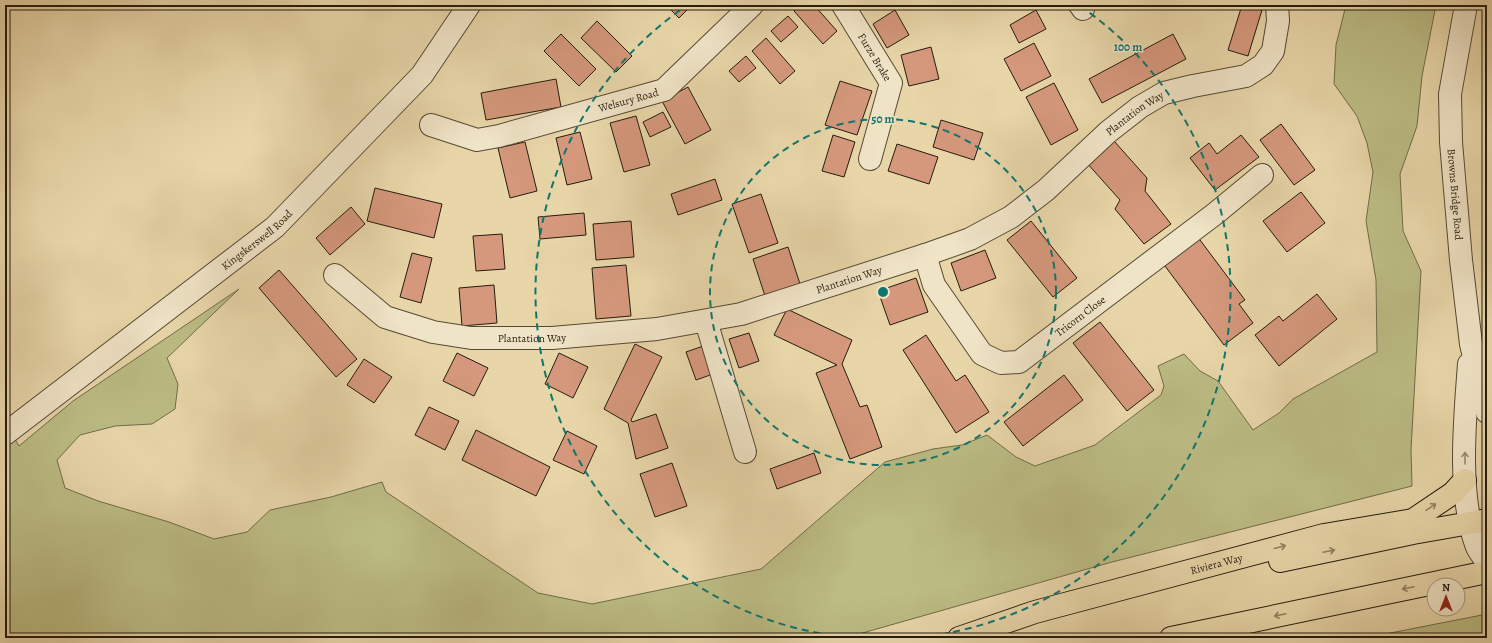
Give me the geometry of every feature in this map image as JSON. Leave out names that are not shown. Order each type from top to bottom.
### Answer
[{"type":"main road","name":"Riviera Way","points":[[959,638],[1035,612],[1324,535],[1413,520],[1453,493],[1465,480]]},
{"type":"main road","name":"Riviera Way","points":[[979,638],[1286,560],[1479,521]]},
{"type":"main road","points":[[1171,638],[1487,572]]},
{"type":"street","name":"Kingskerswell Road","points":[[5,434],[275,227],[422,75],[469,5]]},
{"type":"street","name":"Welsury Road","points":[[431,125],[477,140],[499,136],[664,90],[752,5]]},
{"type":"street","name":"Furze Brake","points":[[842,5],[891,83],[870,159]]},
{"type":"street","name":"Plantation Way","points":[[335,275],[385,317],[433,332],[471,338],[552,338],[657,329],[741,314],[970,239],[1012,217],[1046,190],[1108,132],[1140,106],[1164,93],[1246,76],[1263,65],[1273,51],[1278,21],[1277,5]]},
{"type":"street","name":"Browns Bridge Road","points":[[1466,5],[1450,94],[1451,142],[1461,260],[1471,344],[1487,412]]},
{"type":"street","name":"Browns Bridge Road","points":[[1459,44],[1480,5]]},
{"type":"street","name":"Tricorn Close","points":[[925,255],[934,285],[982,354],[1001,363],[1019,362],[1216,213],[1262,175]]},
{"type":"street","points":[[706,320],[745,452]]},
{"type":"street","name":"Browns Bridge Road","points":[[1471,344],[1487,374]]},
{"type":"street","name":"Browns Bridge Road","points":[[1471,344],[1465,412],[1466,501],[1479,521],[1477,548],[1487,562]]},
{"type":"green space","points":[[1346,5],[1436,5],[1422,76],[1417,126],[1400,174],[1403,231],[1421,271],[1411,450],[1412,486],[1112,562],[845,638],[5,638],[5,422],[19,446],[73,401],[239,289],[167,358],[178,384],[175,409],[152,424],[115,426],[80,435],[57,460],[65,488],[98,501],[169,522],[214,539],[247,532],[270,510],[331,497],[382,482],[386,492],[538,593],[592,604],[761,569],[885,462],[933,449],[962,445],[987,435],[1016,457],[1035,466],[1095,445],[1161,395],[1164,386],[1158,366],[1184,354],[1200,371],[1218,381],[1253,430],[1279,413],[1293,399],[1377,352],[1376,280],[1366,221],[1373,172],[1367,143],[1357,116],[1334,84],[1336,45]]},
{"type":"green space","points":[[1487,614],[1487,638],[1365,638]]},
{"type":"building","points":[[666,5],[692,5],[679,18]]},
{"type":"building","points":[[800,5],[814,5],[837,31],[823,44],[794,11]]},
{"type":"building","points":[[1242,5],[1262,10],[1248,56],[1228,50]]},
{"type":"building","points":[[895,10],[909,35],[887,48],[873,24]]},
{"type":"building","points":[[1036,10],[1046,29],[1019,43],[1010,25]]},
{"type":"building","points":[[788,16],[798,27],[781,42],[771,31]]},
{"type":"building","points":[[597,21],[632,56],[616,72],[581,38]]},
{"type":"building","points":[[561,34],[596,69],[579,86],[544,51]]},
{"type":"building","points":[[1173,34],[1186,59],[1102,103],[1089,79]]},
{"type":"building","points":[[766,38],[795,71],[780,84],[752,51]]},
{"type":"building","points":[[1034,43],[1051,76],[1021,91],[1004,59]]},
{"type":"building","points":[[931,47],[939,79],[909,86],[901,55]]},
{"type":"building","points":[[746,56],[756,68],[739,82],[729,71]]},
{"type":"building","points":[[556,79],[561,107],[486,120],[481,93]]},
{"type":"building","points":[[840,81],[872,91],[857,135],[825,125]]},
{"type":"building","points":[[1054,83],[1078,130],[1051,145],[1026,97]]},
{"type":"building","points":[[688,87],[711,130],[685,144],[662,101]]},
{"type":"building","points":[[663,112],[671,127],[650,137],[643,122]]},
{"type":"building","points":[[636,116],[650,165],[624,172],[610,123]]},
{"type":"building","points":[[941,120],[983,133],[974,160],[933,147]]},
{"type":"building","points":[[1281,124],[1315,170],[1294,185],[1260,140]]},
{"type":"building","points":[[580,132],[592,179],[567,185],[556,138]]},
{"type":"building","points":[[833,135],[855,142],[844,177],[822,171]]},
{"type":"building","points":[[1241,135],[1259,157],[1215,190],[1190,158],[1209,143],[1217,154]]},
{"type":"building","points":[[1114,141],[1147,178],[1145,191],[1171,224],[1144,244],[1115,209],[1120,200],[1086,162]]},
{"type":"building","points":[[525,142],[537,191],[510,198],[498,148]]},
{"type":"building","points":[[897,144],[938,157],[929,184],[888,171]]},
{"type":"building","points":[[715,179],[722,200],[678,215],[671,194]]},
{"type":"building","points":[[375,188],[442,204],[434,238],[367,221]]},
{"type":"building","points":[[1301,192],[1325,223],[1287,252],[1263,221]]},
{"type":"building","points":[[761,194],[778,243],[749,253],[732,204]]},
{"type":"building","points":[[351,207],[365,224],[330,255],[316,238]]},
{"type":"building","points":[[584,213],[586,235],[540,239],[538,217]]},
{"type":"building","points":[[631,221],[634,257],[596,260],[593,224]]},
{"type":"building","points":[[1031,221],[1077,278],[1053,297],[1007,240]]},
{"type":"building","points":[[502,234],[505,269],[476,271],[473,236]]},
{"type":"building","points":[[1197,236],[1245,300],[1239,304],[1253,323],[1224,345],[1162,262]]},
{"type":"building","points":[[788,247],[800,284],[765,296],[753,259]]},
{"type":"building","points":[[985,250],[996,278],[961,291],[951,263]]},
{"type":"building","points":[[412,253],[432,258],[421,303],[400,297]]},
{"type":"building","points":[[626,265],[631,316],[596,319],[592,268]]},
{"type":"building","points":[[279,270],[357,359],[336,377],[259,288]]},
{"type":"building","points":[[916,278],[928,312],[890,325],[878,291]]},
{"type":"building","points":[[494,285],[497,323],[462,326],[459,288]]},
{"type":"building","points":[[1317,294],[1337,319],[1279,366],[1255,335],[1279,316],[1283,321]]},
{"type":"building","points":[[787,309],[852,340],[842,364],[860,407],[867,405],[882,447],[850,459],[816,373],[837,365],[774,335]]},
{"type":"building","points":[[1100,322],[1154,390],[1127,411],[1073,343]]},
{"type":"building","points":[[749,333],[759,361],[739,368],[729,339]]},
{"type":"building","points":[[926,335],[956,381],[965,375],[989,412],[956,433],[903,350]]},
{"type":"building","points":[[635,344],[662,357],[631,420],[632,422],[656,414],[668,448],[636,459],[628,423],[604,409]]},
{"type":"building","points":[[706,345],[716,373],[696,380],[686,352]]},
{"type":"building","points":[[457,353],[488,368],[474,396],[443,381]]},
{"type":"building","points":[[559,353],[588,367],[573,398],[545,384]]},
{"type":"building","points":[[364,359],[392,377],[374,403],[347,385]]},
{"type":"building","points":[[1064,375],[1083,400],[1023,446],[1004,422]]},
{"type":"building","points":[[429,407],[459,421],[445,450],[415,435]]},
{"type":"building","points":[[476,430],[550,467],[536,496],[462,460]]},
{"type":"building","points":[[567,431],[597,446],[584,474],[553,460]]},
{"type":"building","points":[[814,453],[821,473],[777,489],[770,469]]},
{"type":"building","points":[[672,463],[687,506],[655,517],[640,474]]}]
